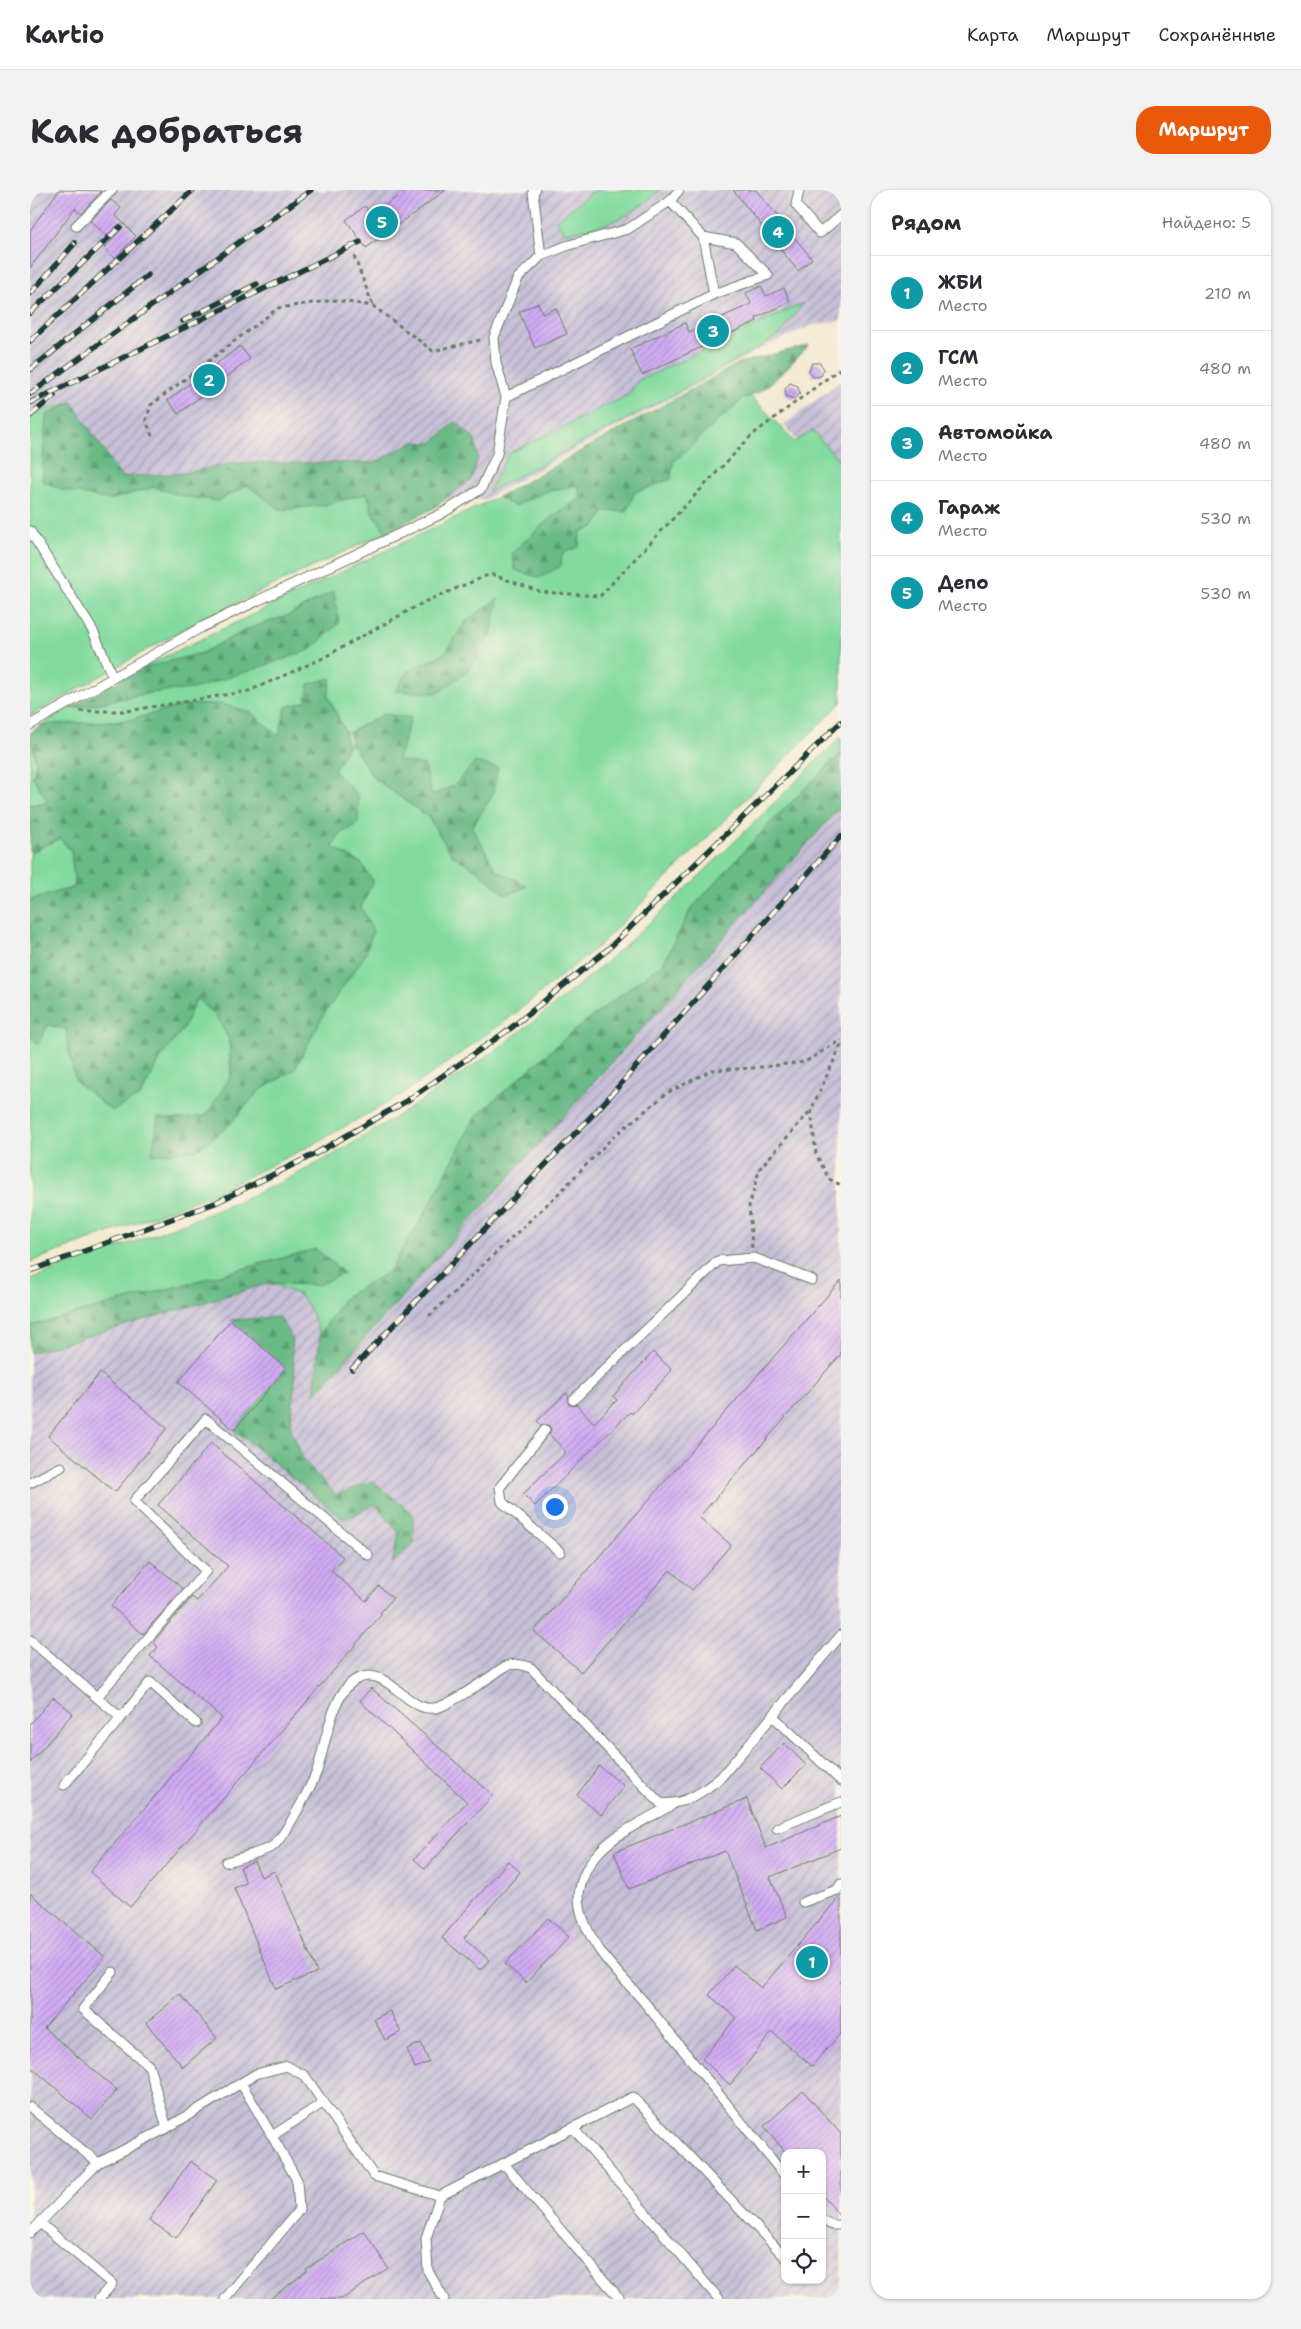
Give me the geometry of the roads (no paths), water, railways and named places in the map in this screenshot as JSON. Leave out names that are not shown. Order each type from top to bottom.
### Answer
[{"type":"lane","points":[[76,226],[112,190]]},
{"type":"lane","points":[[535,190],[533,192],[541,256]]},
{"type":"lane","points":[[30,725],[202,627],[441,514],[481,488],[497,454],[506,397],[496,363],[494,336],[518,278],[541,256],[569,245],[628,229],[670,201],[679,190]]},
{"type":"lane","points":[[799,190],[796,205],[820,233],[841,216]]},
{"type":"lane","points":[[670,201],[703,237],[714,294]]},
{"type":"lane","points":[[506,397],[714,294],[768,275],[736,243],[703,237]]},
{"type":"lane","points":[[30,531],[93,632],[113,678]]},
{"type":"lane","points":[[573,1400],[718,1261],[754,1258],[812,1280]]},
{"type":"lane","points":[[97,1697],[206,1571],[134,1501],[206,1419],[368,1555]]},
{"type":"lane","points":[[545,1430],[500,1487],[502,1502],[560,1552]]},
{"type":"lane","points":[[30,1483],[61,1467]]},
{"type":"lane","points":[[781,2171],[631,1986],[600,1951],[587,1927],[579,1904],[580,1885],[588,1864],[599,1850],[615,1838],[672,1805],[700,1794],[722,1777],[841,1635]]},
{"type":"lane","points":[[30,1640],[121,1718]]},
{"type":"lane","points":[[226,1862],[272,1846],[299,1808],[317,1772],[331,1720],[342,1694],[355,1680],[369,1675],[385,1680],[414,1704],[429,1708],[443,1706],[508,1665],[521,1664],[531,1668],[660,1803],[672,1805]]},
{"type":"lane","points":[[64,1786],[150,1682],[196,1723]]},
{"type":"lane","points":[[774,1717],[841,1781]]},
{"type":"lane","points":[[777,1828],[841,1802]]},
{"type":"lane","points":[[803,1902],[837,1890],[841,1884]]},
{"type":"lane","points":[[113,1972],[83,2009],[149,2066],[167,2128]]},
{"type":"lane","points":[[30,2233],[98,2163],[167,2128],[256,2074],[287,2066],[305,2076],[374,2176],[440,2196],[633,2097],[781,2253]]},
{"type":"lane","points":[[226,2299],[299,2210],[296,2180],[241,2083]]},
{"type":"lane","points":[[272,2136],[324,2102]]},
{"type":"lane","points":[[30,2107],[98,2163]]},
{"type":"lane","points":[[573,2128],[719,2299]]},
{"type":"lane","points":[[504,2164],[620,2299]]},
{"type":"lane","points":[[440,2196],[426,2238],[428,2271],[444,2299]]},
{"type":"lane","points":[[826,2222],[832,2225],[841,2225]]},
{"type":"lane","points":[[40,2223],[112,2284],[99,2299]]},
{"type":"railway","points":[[30,341],[193,190]]},
{"type":"railway","points":[[30,394],[311,190]]},
{"type":"railway","points":[[30,313],[120,227]]},
{"type":"railway","points":[[30,403],[360,242]]},
{"type":"railway","points":[[30,294],[75,243]]},
{"type":"railway","points":[[30,370],[148,275]]},
{"type":"railway","points":[[183,321],[257,284]]},
{"type":"railway","points":[[30,416],[54,396]]},
{"type":"railway","points":[[30,1271],[215,1203],[315,1154],[408,1100],[511,1028],[607,950],[841,722]]},
{"type":"railway","points":[[352,1369],[602,1105],[841,836]]},
{"type":"place","name":"Депо","points":[[382,222]]},
{"type":"place","name":"Гараж","points":[[778,232]]},
{"type":"place","name":"Автомойка","points":[[713,331]]},
{"type":"place","name":"ГСМ","points":[[209,380]]},
{"type":"place","name":"ЖБИ","points":[[812,1962]]}]
